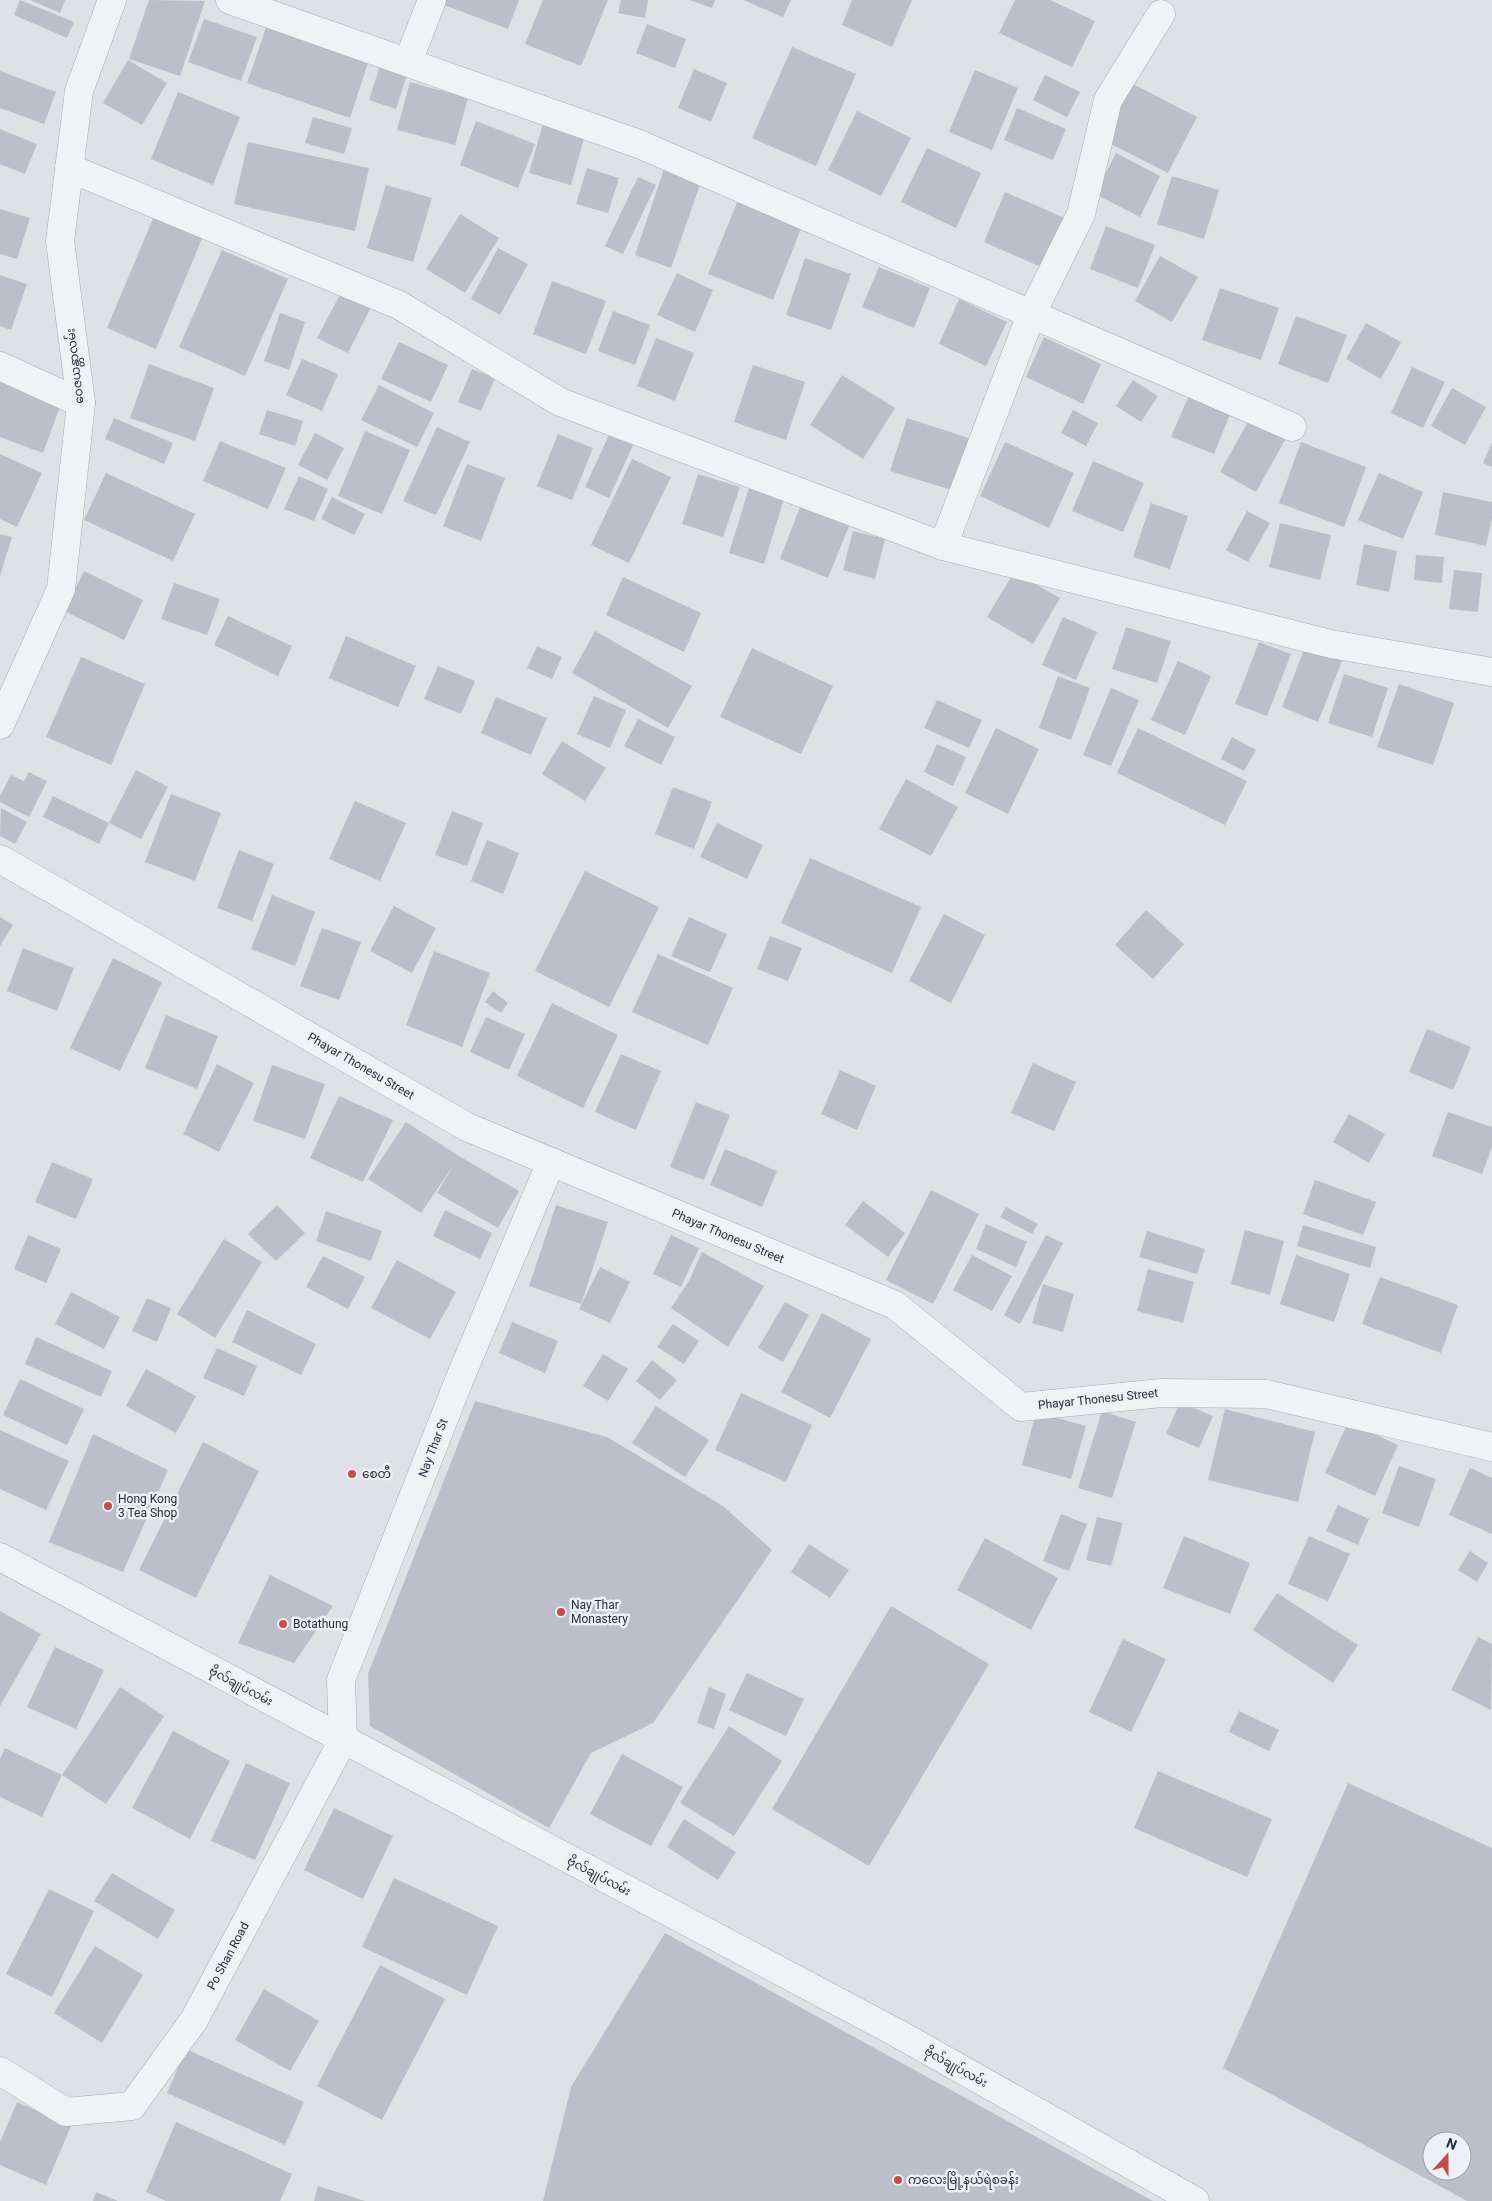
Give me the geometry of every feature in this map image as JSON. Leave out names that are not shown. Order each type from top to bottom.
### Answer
[{"type":"street","name":"ဝေဇယန္တာလမ်း","points":[[0,725],[61,590],[81,403],[60,241],[79,91],[112,0]]},
{"type":"street","points":[[230,0],[639,144],[1292,427]]},
{"type":"street","points":[[408,62],[432,0]]},
{"type":"street","points":[[943,546],[1031,315],[1081,214],[1108,100],[1161,14]]},
{"type":"street","points":[[69,168],[399,305],[560,402],[943,546],[1331,644],[1492,672]]},
{"type":"street","points":[[0,366],[81,403]]},
{"type":"street","name":"Phayar Thonesu Street","points":[[0,859],[467,1127],[895,1305],[1021,1407],[1160,1393],[1266,1394],[1492,1447]]},
{"type":"street","name":"Nay Thar St","points":[[344,1740],[342,1680],[460,1378],[551,1162]]},
{"type":"street","name":"ဗိုလ်ချုပ်လမ်း","points":[[0,1557],[897,2033],[1194,2201]]},
{"type":"street","name":"Po Shan Road","points":[[0,2071],[66,2112],[132,2106],[194,2020],[344,1740]]},
{"type":"building","points":[[20,0],[74,22],[67,38],[14,15]]},
{"type":"building","points":[[30,0],[65,0],[60,13]]},
{"type":"building","points":[[149,0],[205,1],[180,76],[129,59]]},
{"type":"building","points":[[446,0],[519,0],[508,29],[444,5]]},
{"type":"building","points":[[543,0],[608,0],[581,66],[525,44]]},
{"type":"building","points":[[621,0],[648,0],[645,18],[618,13]]},
{"type":"building","points":[[689,0],[715,0],[712,8]]},
{"type":"building","points":[[743,0],[791,0],[783,17]]},
{"type":"building","points":[[852,0],[912,0],[892,47],[842,25]]},
{"type":"building","points":[[1015,0],[1050,0],[1095,21],[1072,67],[999,33]]},
{"type":"building","points":[[204,19],[257,37],[241,81],[188,62]]},
{"type":"building","points":[[268,22],[370,57],[350,118],[247,83]]},
{"type":"building","points":[[647,24],[686,39],[675,68],[636,53]]},
{"type":"building","points":[[792,47],[856,74],[816,166],[752,138]]},
{"type":"building","points":[[383,56],[410,65],[396,109],[369,100]]},
{"type":"building","points":[[128,60],[167,83],[142,125],[103,103]]},
{"type":"building","points":[[694,69],[727,83],[711,122],[678,108]]},
{"type":"building","points":[[975,70],[1018,88],[992,150],[949,132]]},
{"type":"building","points":[[0,71],[56,92],[44,124],[0,108]]},
{"type":"building","points":[[1045,75],[1080,92],[1067,117],[1033,100]]},
{"type":"building","points":[[410,82],[468,98],[455,145],[397,130]]},
{"type":"building","points":[[1131,83],[1197,117],[1168,173],[1101,139]]},
{"type":"building","points":[[178,92],[240,117],[213,185],[151,159]]},
{"type":"building","points":[[1017,108],[1066,129],[1053,160],[1004,140]]},
{"type":"building","points":[[857,111],[911,138],[881,196],[828,170]]},
{"type":"building","points":[[313,117],[352,128],[344,154],[305,143]]},
{"type":"building","points":[[544,120],[586,131],[571,185],[529,173]]},
{"type":"building","points":[[476,121],[535,144],[518,188],[460,165]]},
{"type":"building","points":[[0,129],[37,144],[25,174],[0,164]]},
{"type":"building","points":[[248,142],[369,168],[355,231],[234,204]]},
{"type":"building","points":[[927,148],[981,173],[956,228],[901,202]]},
{"type":"building","points":[[1116,153],[1160,176],[1140,217],[1095,194]]},
{"type":"building","points":[[665,166],[702,179],[671,268],[635,255]]},
{"type":"building","points":[[587,168],[619,178],[608,213],[576,204]]},
{"type":"building","points":[[1172,176],[1219,190],[1204,239],[1157,224]]},
{"type":"building","points":[[638,177],[656,185],[623,254],[605,246]]},
{"type":"building","points":[[386,185],[432,198],[413,262],[367,248]]},
{"type":"building","points":[[1005,192],[1065,218],[1043,268],[984,242]]},
{"type":"building","points":[[738,200],[802,226],[773,300],[708,274]]},
{"type":"building","points":[[0,209],[30,218],[17,259],[0,254]]},
{"type":"building","points":[[157,209],[206,229],[156,349],[107,328]]},
{"type":"building","points":[[460,214],[499,238],[465,293],[426,269]]},
{"type":"building","points":[[1106,226],[1155,245],[1138,288],[1090,269]]},
{"type":"building","points":[[498,248],[528,264],[500,315],[471,299]]},
{"type":"building","points":[[222,250],[288,279],[245,376],[179,347]]},
{"type":"building","points":[[1160,256],[1198,277],[1172,322],[1135,301]]},
{"type":"building","points":[[805,258],[851,274],[831,330],[786,315]]},
{"type":"building","points":[[879,267],[930,288],[914,328],[862,307]]},
{"type":"building","points":[[677,273],[713,290],[695,332],[657,315]]},
{"type":"building","points":[[0,275],[27,284],[11,330],[0,326]]},
{"type":"building","points":[[552,281],[606,301],[586,354],[533,334]]},
{"type":"building","points":[[1220,288],[1279,308],[1261,360],[1202,340]]},
{"type":"building","points":[[343,289],[372,305],[348,353],[317,338]]},
{"type":"building","points":[[959,299],[1007,322],[986,366],[939,344]]},
{"type":"building","points":[[613,311],[650,325],[635,365],[598,351]]},
{"type":"building","points":[[280,313],[305,322],[289,370],[264,361]]},
{"type":"building","points":[[1296,316],[1347,335],[1328,383],[1278,364]]},
{"type":"building","points":[[1366,323],[1401,342],[1381,379],[1346,359]]},
{"type":"building","points":[[1044,337],[1101,364],[1083,404],[1026,377]]},
{"type":"building","points":[[656,338],[694,353],[675,401],[637,386]]},
{"type":"building","points":[[399,342],[448,365],[431,402],[381,379]]},
{"type":"building","points":[[302,359],[338,374],[322,411],[286,395]]},
{"type":"building","points":[[149,364],[214,388],[195,441],[130,418]]},
{"type":"building","points":[[753,365],[805,382],[786,440],[734,422]]},
{"type":"building","points":[[1412,367],[1445,382],[1423,428],[1391,413]]},
{"type":"building","points":[[472,369],[495,378],[481,411],[458,402]]},
{"type":"building","points":[[842,375],[895,408],[863,459],[810,425]]},
{"type":"building","points":[[1133,380],[1158,396],[1141,422],[1116,406]]},
{"type":"building","points":[[0,382],[61,404],[43,453],[0,437]]},
{"type":"building","points":[[379,385],[434,413],[417,447],[361,420]]},
{"type":"building","points":[[1452,388],[1486,407],[1465,445],[1431,426]]},
{"type":"building","points":[[1189,395],[1231,412],[1214,454],[1171,437]]},
{"type":"building","points":[[267,410],[303,421],[295,446],[259,434]]},
{"type":"building","points":[[1073,410],[1098,423],[1086,446],[1061,433]]},
{"type":"building","points":[[114,418],[173,443],[164,464],[105,439]]},
{"type":"building","points":[[907,418],[975,440],[958,492],[890,471]]},
{"type":"building","points":[[1249,420],[1285,440],[1256,492],[1220,472]]},
{"type":"building","points":[[437,427],[470,442],[436,515],[403,501]]},
{"type":"building","points":[[365,431],[410,450],[382,514],[338,496]]},
{"type":"building","points":[[315,433],[344,448],[327,480],[298,465]]},
{"type":"building","points":[[558,434],[593,448],[572,500],[537,486]]},
{"type":"building","points":[[609,435],[633,445],[609,498],[585,487]]},
{"type":"building","points":[[220,441],[286,468],[268,509],[203,481]]},
{"type":"building","points":[[1005,442],[1074,473],[1049,528],[980,496]]},
{"type":"building","points":[[1301,442],[1366,467],[1344,527],[1279,503]]},
{"type":"building","points":[[1492,442],[1492,467],[1483,463]]},
{"type":"building","points":[[0,454],[42,473],[17,527],[0,519]]},
{"type":"building","points":[[632,459],[671,477],[629,563],[591,545]]},
{"type":"building","points":[[1093,461],[1144,483],[1123,532],[1072,511]]},
{"type":"building","points":[[467,464],[505,478],[481,541],[443,526]]},
{"type":"building","points":[[106,473],[195,514],[173,561],[84,520]]},
{"type":"building","points":[[1379,473],[1423,492],[1403,539],[1358,520]]},
{"type":"building","points":[[698,474],[740,487],[723,537],[682,524]]},
{"type":"building","points":[[299,476],[328,489],[314,521],[284,509]]},
{"type":"building","points":[[749,488],[784,499],[764,564],[729,553]]},
{"type":"building","points":[[1443,492],[1492,502],[1492,518],[1486,546],[1435,535]]},
{"type":"building","points":[[332,497],[365,514],[354,535],[321,519]]},
{"type":"building","points":[[1151,503],[1188,516],[1170,569],[1133,557]]},
{"type":"building","points":[[800,507],[849,526],[828,578],[780,559]]},
{"type":"building","points":[[1247,511],[1270,523],[1248,562],[1226,550]]},
{"type":"building","points":[[1280,523],[1331,535],[1320,580],[1269,567]]},
{"type":"building","points":[[853,531],[885,539],[875,579],[843,570]]},
{"type":"building","points":[[0,534],[12,537],[0,576]]},
{"type":"building","points":[[1364,544],[1397,551],[1389,592],[1356,585]]},
{"type":"building","points":[[1416,555],[1444,557],[1442,583],[1414,580]]},
{"type":"building","points":[[1454,570],[1482,573],[1478,612],[1449,609]]},
{"type":"building","points":[[84,571],[143,600],[124,640],[64,611]]},
{"type":"building","points":[[1014,572],[1060,598],[1033,644],[987,617]]},
{"type":"building","points":[[623,577],[701,613],[684,652],[606,615]]},
{"type":"building","points":[[174,583],[220,599],[207,635],[161,619]]},
{"type":"building","points":[[228,616],[292,646],[278,676],[214,645]]},
{"type":"building","points":[[1063,617],[1097,632],[1076,680],[1042,665]]},
{"type":"building","points":[[1126,627],[1171,641],[1157,683],[1112,669]]},
{"type":"building","points":[[595,631],[692,686],[668,728],[572,673]]},
{"type":"building","points":[[346,636],[416,666],[398,707],[329,678]]},
{"type":"building","points":[[1259,642],[1291,654],[1267,716],[1235,704]]},
{"type":"building","points":[[537,646],[562,657],[552,679],[527,668]]},
{"type":"building","points":[[1305,647],[1342,661],[1318,722],[1282,707]]},
{"type":"building","points":[[752,648],[833,686],[801,754],[720,717]]},
{"type":"building","points":[[81,657],[145,684],[111,765],[46,737]]},
{"type":"building","points":[[1178,661],[1211,676],[1185,735],[1151,720]]},
{"type":"building","points":[[438,666],[475,681],[461,714],[424,699]]},
{"type":"building","points":[[1344,674],[1388,688],[1372,737],[1328,723]]},
{"type":"building","points":[[1058,676],[1090,688],[1071,740],[1039,728]]},
{"type":"building","points":[[1399,684],[1454,703],[1433,765],[1377,747]]},
{"type":"building","points":[[1111,688],[1139,700],[1111,766],[1083,755]]},
{"type":"building","points":[[594,696],[626,710],[610,748],[577,734]]},
{"type":"building","points":[[496,697],[547,718],[531,755],[481,733]]},
{"type":"building","points":[[937,700],[982,720],[969,748],[924,728]]},
{"type":"building","points":[[638,719],[675,737],[661,765],[624,746]]},
{"type":"building","points":[[996,728],[1039,749],[1008,814],[965,793]]},
{"type":"building","points":[[1138,728],[1247,781],[1225,825],[1117,773]]},
{"type":"building","points":[[1232,737],[1256,750],[1244,771],[1221,759]]},
{"type":"building","points":[[562,741],[606,768],[585,801],[542,774]]},
{"type":"building","points":[[937,744],[966,757],[953,786],[924,772]]},
{"type":"building","points":[[136,770],[168,787],[141,839],[109,823]]},
{"type":"building","points":[[29,772],[47,781],[29,817],[0,802],[0,796],[11,775],[24,781]]},
{"type":"building","points":[[906,779],[958,807],[931,856],[879,829]]},
{"type":"building","points":[[673,787],[712,802],[694,849],[655,834]]},
{"type":"building","points":[[171,794],[221,813],[195,881],[145,862]]},
{"type":"building","points":[[53,796],[109,823],[99,844],[43,817]]},
{"type":"building","points":[[355,801],[406,823],[380,881],[329,859]]},
{"type":"building","points":[[1,808],[27,822],[15,844],[0,836]]},
{"type":"building","points":[[452,811],[483,823],[467,866],[435,855]]},
{"type":"building","points":[[717,823],[763,845],[747,879],[700,857]]},
{"type":"building","points":[[487,840],[519,853],[503,894],[471,881]]},
{"type":"building","points":[[239,850],[274,864],[252,921],[217,908]]},
{"type":"building","points":[[810,858],[921,907],[892,973],[781,923]]},
{"type":"building","points":[[585,871],[659,907],[609,1007],[535,971]]},
{"type":"building","points":[[272,895],[315,912],[295,966],[251,949]]},
{"type":"building","points":[[394,906],[436,928],[412,973],[370,951]]},
{"type":"building","points":[[1146,910],[1184,944],[1153,979],[1115,945]]},
{"type":"building","points":[[944,914],[985,935],[951,1003],[909,981]]},
{"type":"building","points":[[0,917],[13,925],[0,946]]},
{"type":"building","points":[[689,917],[727,934],[710,972],[671,956]]},
{"type":"building","points":[[322,928],[361,942],[339,1000],[300,986]]},
{"type":"building","points":[[770,936],[802,948],[788,981],[757,969]]},
{"type":"building","points":[[23,948],[74,968],[57,1011],[7,991]]},
{"type":"building","points":[[434,951],[490,973],[462,1047],[406,1025]]},
{"type":"building","points":[[658,954],[733,988],[708,1045],[632,1012]]},
{"type":"building","points":[[113,958],[162,982],[120,1071],[70,1048]]},
{"type":"building","points":[[493,991],[508,1003],[501,1013],[485,1002]]},
{"type":"building","points":[[552,1003],[618,1035],[583,1108],[517,1076]]},
{"type":"building","points":[[166,1015],[218,1036],[197,1089],[145,1068]]},
{"type":"building","points":[[486,1017],[525,1034],[509,1070],[470,1052]]},
{"type":"building","points":[[1427,1029],[1471,1047],[1453,1090],[1409,1072]]},
{"type":"building","points":[[621,1054],[661,1071],[636,1130],[595,1112]]},
{"type":"building","points":[[1033,1063],[1076,1082],[1054,1131],[1011,1113]]},
{"type":"building","points":[[217,1064],[254,1083],[219,1152],[183,1134]]},
{"type":"building","points":[[272,1065],[325,1084],[305,1139],[253,1121]]},
{"type":"building","points":[[840,1070],[876,1086],[857,1130],[821,1114]]},
{"type":"building","points":[[339,1096],[393,1120],[363,1182],[310,1158]]},
{"type":"building","points":[[696,1102],[730,1115],[704,1180],[670,1167]]},
{"type":"building","points":[[1448,1112],[1492,1127],[1492,1147],[1482,1174],[1432,1156]]},
{"type":"building","points":[[1349,1114],[1385,1134],[1369,1163],[1333,1142]]},
{"type":"building","points":[[406,1122],[519,1191],[498,1228],[437,1193],[455,1163],[421,1213],[368,1179]]},
{"type":"building","points":[[725,1149],[777,1171],[762,1207],[710,1185]]},
{"type":"building","points":[[52,1162],[93,1179],[76,1219],[35,1202]]},
{"type":"building","points":[[1315,1180],[1376,1202],[1363,1235],[1303,1214]]},
{"type":"building","points":[[931,1190],[979,1214],[933,1304],[886,1280]]},
{"type":"building","points":[[863,1201],[905,1233],[888,1257],[845,1225]]},
{"type":"building","points":[[277,1205],[305,1233],[276,1261],[248,1234]]},
{"type":"building","points":[[556,1205],[608,1222],[581,1304],[529,1286]]},
{"type":"building","points":[[1006,1207],[1038,1224],[1032,1234],[1000,1217]]},
{"type":"building","points":[[445,1210],[492,1233],[480,1259],[433,1236]]},
{"type":"building","points":[[326,1211],[382,1231],[371,1261],[316,1241]]},
{"type":"building","points":[[986,1224],[1027,1242],[1016,1267],[976,1249]]},
{"type":"building","points":[[1303,1225],[1376,1247],[1370,1268],[1297,1246]]},
{"type":"building","points":[[1245,1230],[1284,1241],[1270,1295],[1231,1284]]},
{"type":"building","points":[[1147,1231],[1205,1249],[1197,1274],[1139,1257]]},
{"type":"building","points":[[28,1235],[61,1249],[46,1283],[14,1269]]},
{"type":"building","points":[[671,1235],[699,1248],[681,1287],[653,1274]]},
{"type":"building","points":[[1046,1235],[1063,1243],[1020,1324],[1004,1315]]},
{"type":"building","points":[[224,1239],[262,1262],[215,1338],[177,1314]]},
{"type":"building","points":[[702,1252],[764,1286],[728,1347],[671,1308],[690,1279]]},
{"type":"building","points":[[972,1255],[1012,1276],[992,1311],[953,1290]]},
{"type":"building","points":[[1296,1255],[1350,1274],[1334,1322],[1280,1304]]},
{"type":"building","points":[[323,1256],[365,1277],[348,1309],[306,1287]]},
{"type":"building","points":[[397,1260],[456,1292],[430,1339],[371,1308]]},
{"type":"building","points":[[600,1267],[630,1282],[610,1323],[579,1309]]},
{"type":"building","points":[[1148,1269],[1194,1282],[1183,1323],[1137,1311]]},
{"type":"building","points":[[1380,1277],[1458,1305],[1441,1353],[1362,1324]]},
{"type":"building","points":[[1043,1284],[1074,1294],[1063,1332],[1032,1323]]},
{"type":"building","points":[[71,1292],[120,1317],[104,1349],[55,1324]]},
{"type":"building","points":[[147,1298],[171,1308],[157,1342],[132,1331]]},
{"type":"building","points":[[785,1302],[809,1315],[783,1362],[758,1348]]},
{"type":"building","points":[[247,1310],[316,1344],[301,1375],[232,1342]]},
{"type":"building","points":[[822,1313],[871,1339],[830,1418],[781,1392]]},
{"type":"building","points":[[512,1322],[558,1341],[545,1373],[499,1353]]},
{"type":"building","points":[[673,1324],[699,1341],[684,1364],[657,1347]]},
{"type":"building","points":[[36,1337],[112,1371],[101,1397],[25,1364]]},
{"type":"building","points":[[217,1348],[257,1366],[244,1396],[203,1378]]},
{"type":"building","points":[[603,1354],[628,1369],[608,1401],[583,1386]]},
{"type":"building","points":[[652,1360],[677,1380],[660,1400],[636,1381]]},
{"type":"building","points":[[146,1369],[196,1396],[176,1433],[126,1406]]},
{"type":"building","points":[[20,1379],[84,1409],[67,1445],[3,1415]]},
{"type":"building","points":[[741,1393],[812,1425],[786,1482],[715,1450]]},
{"type":"building","name":"Nay Thar Monastery","points":[[475,1401],[607,1437],[723,1506],[772,1550],[653,1723],[591,1753],[549,1828],[370,1726],[368,1674]]},
{"type":"building","points":[[1180,1402],[1213,1416],[1199,1448],[1166,1434]]},
{"type":"building","points":[[656,1406],[709,1440],[685,1477],[632,1443]]},
{"type":"building","points":[[1225,1409],[1315,1432],[1298,1502],[1208,1480]]},
{"type":"building","points":[[1102,1411],[1136,1422],[1112,1498],[1078,1488]]},
{"type":"building","points":[[1036,1412],[1086,1426],[1071,1479],[1022,1465]]},
{"type":"building","points":[[1348,1422],[1398,1445],[1375,1496],[1325,1473]]},
{"type":"building","points":[[0,1430],[69,1461],[46,1510],[0,1489]]},
{"type":"building","name":"Hong Kong 3 Tea Shop","points":[[93,1434],[168,1470],[123,1572],[49,1542]]},
{"type":"building","points":[[203,1442],[259,1471],[196,1598],[139,1570]]},
{"type":"building","points":[[1399,1466],[1436,1479],[1419,1527],[1382,1513]]},
{"type":"building","points":[[1470,1468],[1492,1478],[1492,1534],[1449,1515]]},
{"type":"building","points":[[1338,1505],[1369,1519],[1358,1545],[1326,1531]]},
{"type":"building","points":[[1061,1514],[1087,1524],[1069,1571],[1043,1561]]},
{"type":"building","points":[[1097,1517],[1123,1523],[1111,1566],[1086,1560]]},
{"type":"building","points":[[1184,1536],[1250,1563],[1230,1614],[1163,1588]]},
{"type":"building","points":[[1309,1536],[1350,1554],[1328,1601],[1288,1584]]},
{"type":"building","points":[[985,1538],[1058,1578],[1031,1630],[957,1590]]},
{"type":"building","points":[[809,1544],[849,1570],[830,1598],[791,1572]]},
{"type":"building","points":[[1470,1551],[1488,1563],[1477,1582],[1458,1570]]},
{"type":"building","name":"Botathung","points":[[270,1575],[333,1606],[294,1663],[238,1643]]},
{"type":"building","points":[[1277,1593],[1358,1645],[1333,1683],[1253,1630]]},
{"type":"building","points":[[891,1606],[989,1664],[869,1866],[772,1809]]},
{"type":"building","points":[[0,1611],[41,1634],[0,1706]]},
{"type":"building","points":[[1478,1637],[1492,1644],[1491,1710],[1451,1690]]},
{"type":"building","points":[[1123,1639],[1166,1659],[1131,1732],[1089,1712]]},
{"type":"building","points":[[55,1647],[104,1670],[76,1729],[27,1707]]},
{"type":"building","points":[[747,1673],[804,1699],[786,1736],[729,1710]]},
{"type":"building","points":[[120,1687],[164,1716],[106,1804],[62,1775]]},
{"type":"building","points":[[709,1687],[726,1694],[714,1729],[697,1723]]},
{"type":"building","points":[[1239,1711],[1279,1730],[1269,1751],[1229,1732]]},
{"type":"building","points":[[729,1726],[782,1761],[734,1836],[680,1803]]},
{"type":"building","points":[[173,1731],[230,1761],[190,1839],[132,1808]]},
{"type":"building","points":[[5,1748],[62,1775],[42,1817],[0,1797],[0,1759]]},
{"type":"building","points":[[622,1754],[683,1787],[651,1846],[590,1814]]},
{"type":"building","points":[[246,1763],[290,1783],[255,1860],[211,1841]]},
{"type":"building","points":[[1158,1771],[1272,1819],[1247,1877],[1134,1828]]},
{"type":"building","points":[[1348,1783],[1492,1848],[1492,2201],[1467,2201],[1430,2181],[1472,2181],[1472,2131],[1422,2131],[1422,2176],[1223,2068]]},
{"type":"building","points":[[334,1808],[393,1836],[363,1899],[304,1870]]},
{"type":"building","points":[[684,1819],[736,1852],[718,1880],[667,1847]]},
{"type":"building","points":[[112,1873],[175,1910],[158,1939],[94,1901]]},
{"type":"building","points":[[394,1878],[498,1926],[467,1995],[362,1947]]},
{"type":"building","points":[[49,1889],[94,1911],[52,1997],[6,1974]]},
{"type":"building","points":[[665,1933],[1153,2201],[543,2201],[571,2087]]},
{"type":"building","points":[[95,1946],[143,1975],[102,2043],[54,2013]]},
{"type":"building","points":[[380,1965],[445,1999],[382,2120],[317,2086]]},
{"type":"building","points":[[264,1989],[319,2021],[290,2071],[235,2040]]},
{"type":"building","points":[[186,2049],[304,2102],[285,2145],[167,2093]]},
{"type":"building","points":[[17,2102],[71,2126],[46,2185],[0,2165],[0,2142]]},
{"type":"building","points":[[176,2122],[292,2174],[280,2201],[166,2201],[146,2192]]},
{"type":"building","points":[[318,2186],[365,2201],[314,2201]]},
{"type":"building","points":[[96,2192],[118,2201],[93,2201]]},
{"type":"place","name":"စေတီ","points":[[352,1474]]},
{"type":"place","name":"Hong Kong 3 Tea Shop","points":[[108,1506]]},
{"type":"place","name":"Nay Thar Monastery","points":[[561,1612]]},
{"type":"place","name":"Botathung","points":[[283,1624]]},
{"type":"place","name":"ကလေးမြို့နယ်ရဲစခန်း","points":[[898,2180]]}]
